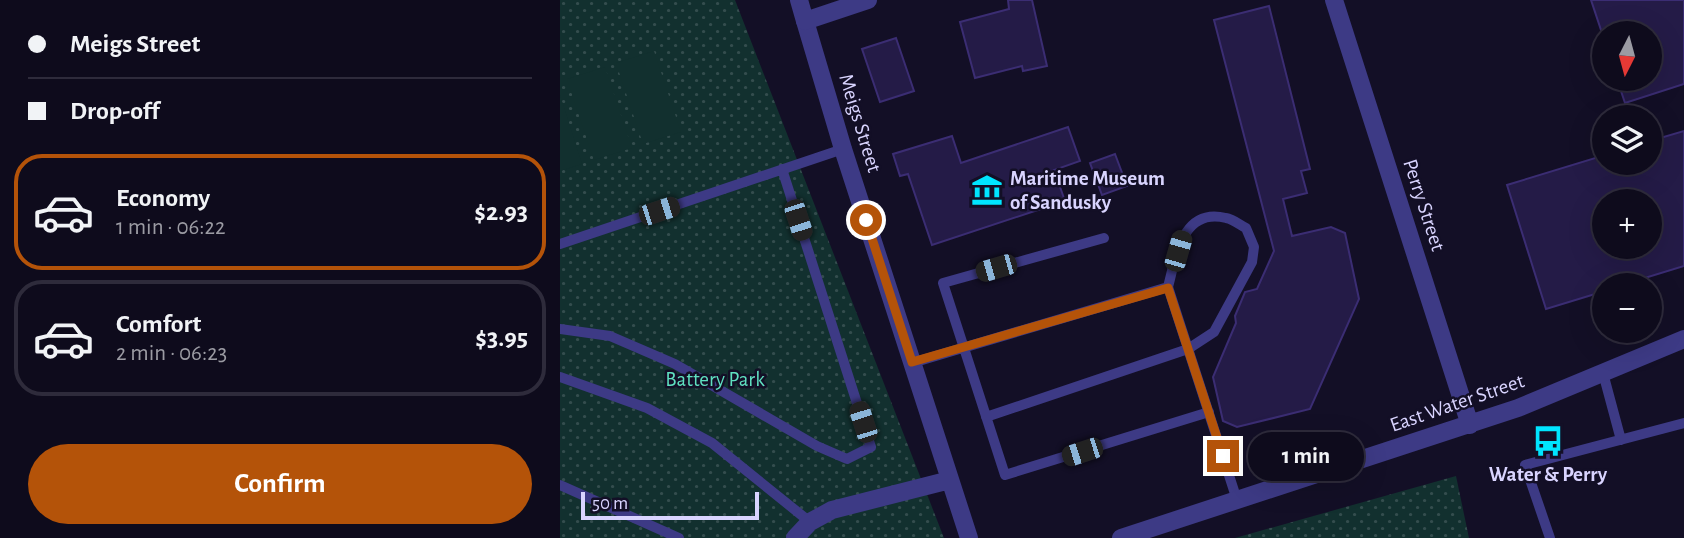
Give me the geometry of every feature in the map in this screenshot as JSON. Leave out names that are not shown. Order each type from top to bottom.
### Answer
[{"type":"street","name":"Meigs Street","points":[[799,0],[843,149],[968,538]]},
{"type":"street","points":[[805,21],[868,0]]},
{"type":"street","name":"Perry Street","points":[[1334,0],[1470,425]]},
{"type":"street","name":"East Water Street","points":[[1121,538],[1470,425],[1518,408],[1684,339]]},
{"type":"street","points":[[795,538],[810,522],[832,510],[950,480]]},
{"type":"lane","points":[[560,244],[843,149]]},
{"type":"lane","points":[[560,329],[610,335],[675,364],[817,446],[847,459],[871,447],[782,169]]},
{"type":"lane","points":[[986,417],[1188,349],[1214,331],[1252,262],[1254,247],[1246,228],[1226,218],[1203,218],[1184,232],[1168,288],[1188,349],[1209,412],[1237,500]]},
{"type":"lane","points":[[1104,238],[943,283],[1005,475],[1209,412]]},
{"type":"lane","points":[[912,362],[1168,288]]},
{"type":"lane","points":[[1602,373],[1621,440]]},
{"type":"lane","points":[[560,377],[647,408],[712,443],[810,522]]},
{"type":"lane","points":[[1550,538],[1525,465],[1684,422]]},
{"type":"lane","points":[[560,485],[679,538]]},
{"type":"green space","name":"Battery Park","points":[[560,0],[735,0],[944,538],[560,538]]},
{"type":"green space","points":[[654,51],[681,132],[643,144],[616,63]]},
{"type":"green space","points":[[605,67],[632,148],[594,160],[567,79]]},
{"type":"green space","points":[[560,95],[582,164],[560,171]]},
{"type":"green space","points":[[1456,476],[1469,538],[1235,538]]},
{"type":"building","points":[[1008,0],[1032,0],[1047,66],[1023,71],[1022,66],[975,78],[960,22],[1009,9]]},
{"type":"building","points":[[1591,0],[1684,0],[1684,84],[1625,103],[1621,91],[1662,91],[1662,21],[1598,21]]},
{"type":"building","points":[[1269,6],[1310,169],[1301,171],[1307,193],[1283,199],[1292,236],[1331,227],[1345,233],[1359,299],[1310,409],[1237,427],[1223,421],[1213,377],[1236,323],[1235,316],[1245,292],[1257,289],[1274,251],[1214,20]]},
{"type":"building","points":[[896,38],[914,91],[880,102],[862,49]]},
{"type":"building","name":"Maritime Museum of Sandusky","points":[[1068,127],[1080,161],[1054,170],[1065,201],[932,245],[908,174],[900,176],[893,154],[952,136],[961,163]]},
{"type":"building","points":[[1684,131],[1684,266],[1661,273],[1592,273],[1592,295],[1546,309],[1507,185],[1592,159],[1592,175],[1662,175],[1662,137]]},
{"type":"building","points":[[1115,154],[1127,186],[1102,195],[1090,163]]},
{"type":"place","name":"Maritime Museum of Sandusky","points":[[987,190]]},
{"type":"place","name":"Water & Perry","points":[[1548,441]]},
{"type":"route","points":[[866,220],[912,362],[1168,288],[1223,456]]}]
